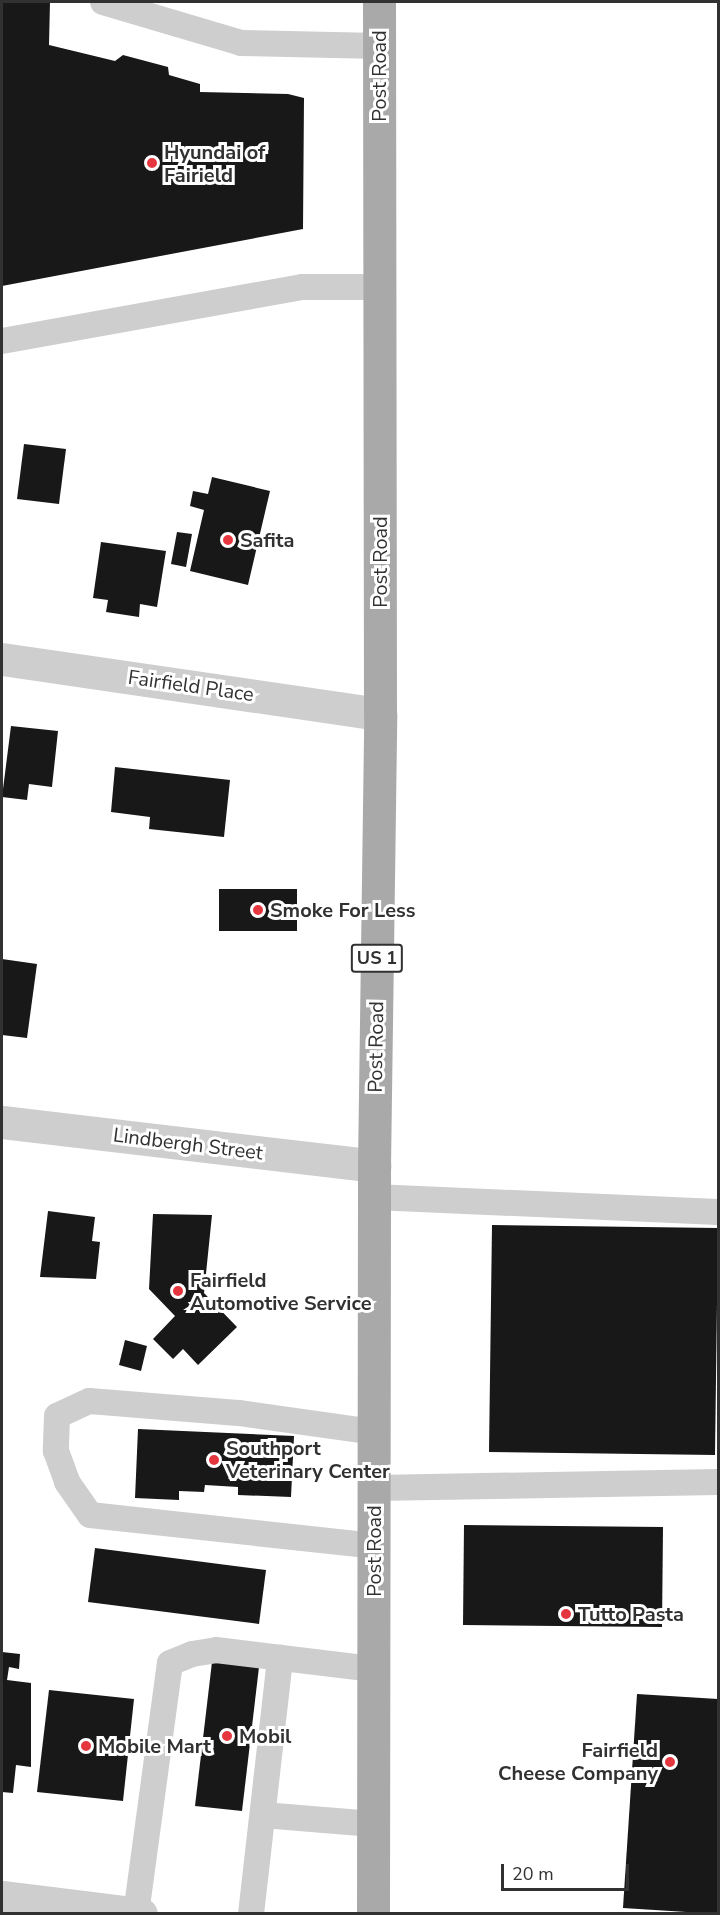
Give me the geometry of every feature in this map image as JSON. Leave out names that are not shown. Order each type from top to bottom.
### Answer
[{"type":"main road","name":"Post Road","points":[[373,1914],[374,1181],[380,714],[379,2]]},
{"type":"street","name":"Fairfield Place","points":[[2,659],[380,714]]},
{"type":"street","name":"Lindbergh Street","points":[[2,1122],[374,1181]]},
{"type":"street","points":[[2,1897],[141,1914]]},
{"type":"lane","points":[[103,2],[241,42],[379,46]]},
{"type":"lane","points":[[2,341],[302,287],[379,287]]},
{"type":"lane","points":[[374,1181],[718,1212]]},
{"type":"lane","points":[[374,1432],[238,1413],[89,1401],[57,1416],[56,1451],[67,1482],[90,1515],[374,1546]]},
{"type":"lane","points":[[374,1488],[718,1482]]},
{"type":"lane","points":[[136,1913],[170,1663],[192,1654],[216,1650],[374,1670]]},
{"type":"lane","points":[[251,1914],[280,1658]]},
{"type":"lane","points":[[263,1815],[373,1824]]},
{"type":"building","name":"Hyundai of Fairield","points":[[2,2],[50,2],[49,45],[115,61],[123,55],[168,67],[169,75],[200,84],[200,92],[288,94],[304,98],[303,229],[2,286]]},
{"type":"building","points":[[24,444],[66,449],[59,504],[17,499]]},
{"type":"building","name":"Safita","points":[[212,477],[270,491],[248,585],[190,571],[204,510],[190,506],[193,491],[208,494]]},
{"type":"building","points":[[177,532],[192,534],[186,567],[171,564]]},
{"type":"building","points":[[101,542],[166,551],[157,607],[140,604],[139,617],[106,612],[108,600],[93,598]]},
{"type":"building","points":[[11,726],[58,731],[52,787],[29,784],[27,800],[2,797]]},
{"type":"building","points":[[115,767],[230,780],[224,837],[149,829],[150,817],[111,812]]},
{"type":"building","name":"Smoke For Less","points":[[219,889],[297,889],[297,931],[219,931]]},
{"type":"building","points":[[2,959],[37,964],[27,1038],[2,1035]]},
{"type":"building","points":[[48,1211],[95,1217],[92,1241],[100,1242],[96,1279],[40,1277]]},
{"type":"building","name":"Fairfield Automotive Service","points":[[153,1214],[212,1215],[204,1293],[237,1327],[198,1365],[183,1349],[173,1359],[153,1339],[175,1316],[149,1289]]},
{"type":"building","points":[[492,1225],[718,1228],[715,1455],[489,1452]]},
{"type":"building","points":[[125,1340],[147,1346],[141,1371],[119,1365]]},
{"type":"building","name":"Southport Veterinary Center","points":[[138,1429],[294,1436],[291,1497],[238,1495],[238,1487],[205,1485],[204,1492],[179,1491],[179,1500],[135,1498]]},
{"type":"building","points":[[464,1525],[663,1527],[662,1627],[463,1625]]},
{"type":"building","points":[[95,1548],[266,1570],[259,1624],[88,1602]]},
{"type":"building","points":[[2,1652],[20,1654],[19,1669],[9,1667],[7,1680],[31,1683],[31,1767],[16,1765],[13,1793],[2,1792]]},
{"type":"building","name":"Mobil","points":[[212,1662],[259,1667],[242,1811],[195,1806]]},
{"type":"building","name":"Mobile Mart","points":[[49,1690],[134,1699],[123,1801],[37,1792]]},
{"type":"building","points":[[637,1694],[718,1699],[718,1914],[623,1908]]},
{"type":"place","name":"Hyundai of Fairield","points":[[152,163]]},
{"type":"place","name":"Safita","points":[[228,540]]},
{"type":"place","name":"Smoke For Less","points":[[258,910]]},
{"type":"place","name":"Fairfield Automotive Service","points":[[178,1291]]},
{"type":"place","name":"Southport Veterinary Center","points":[[214,1460]]},
{"type":"place","name":"Tutto Pasta","points":[[566,1614]]},
{"type":"place","name":"Mobil","points":[[227,1736]]},
{"type":"place","name":"Mobile Mart","points":[[86,1746]]},
{"type":"place","name":"Fairfield Cheese Company","points":[[670,1762]]}]
